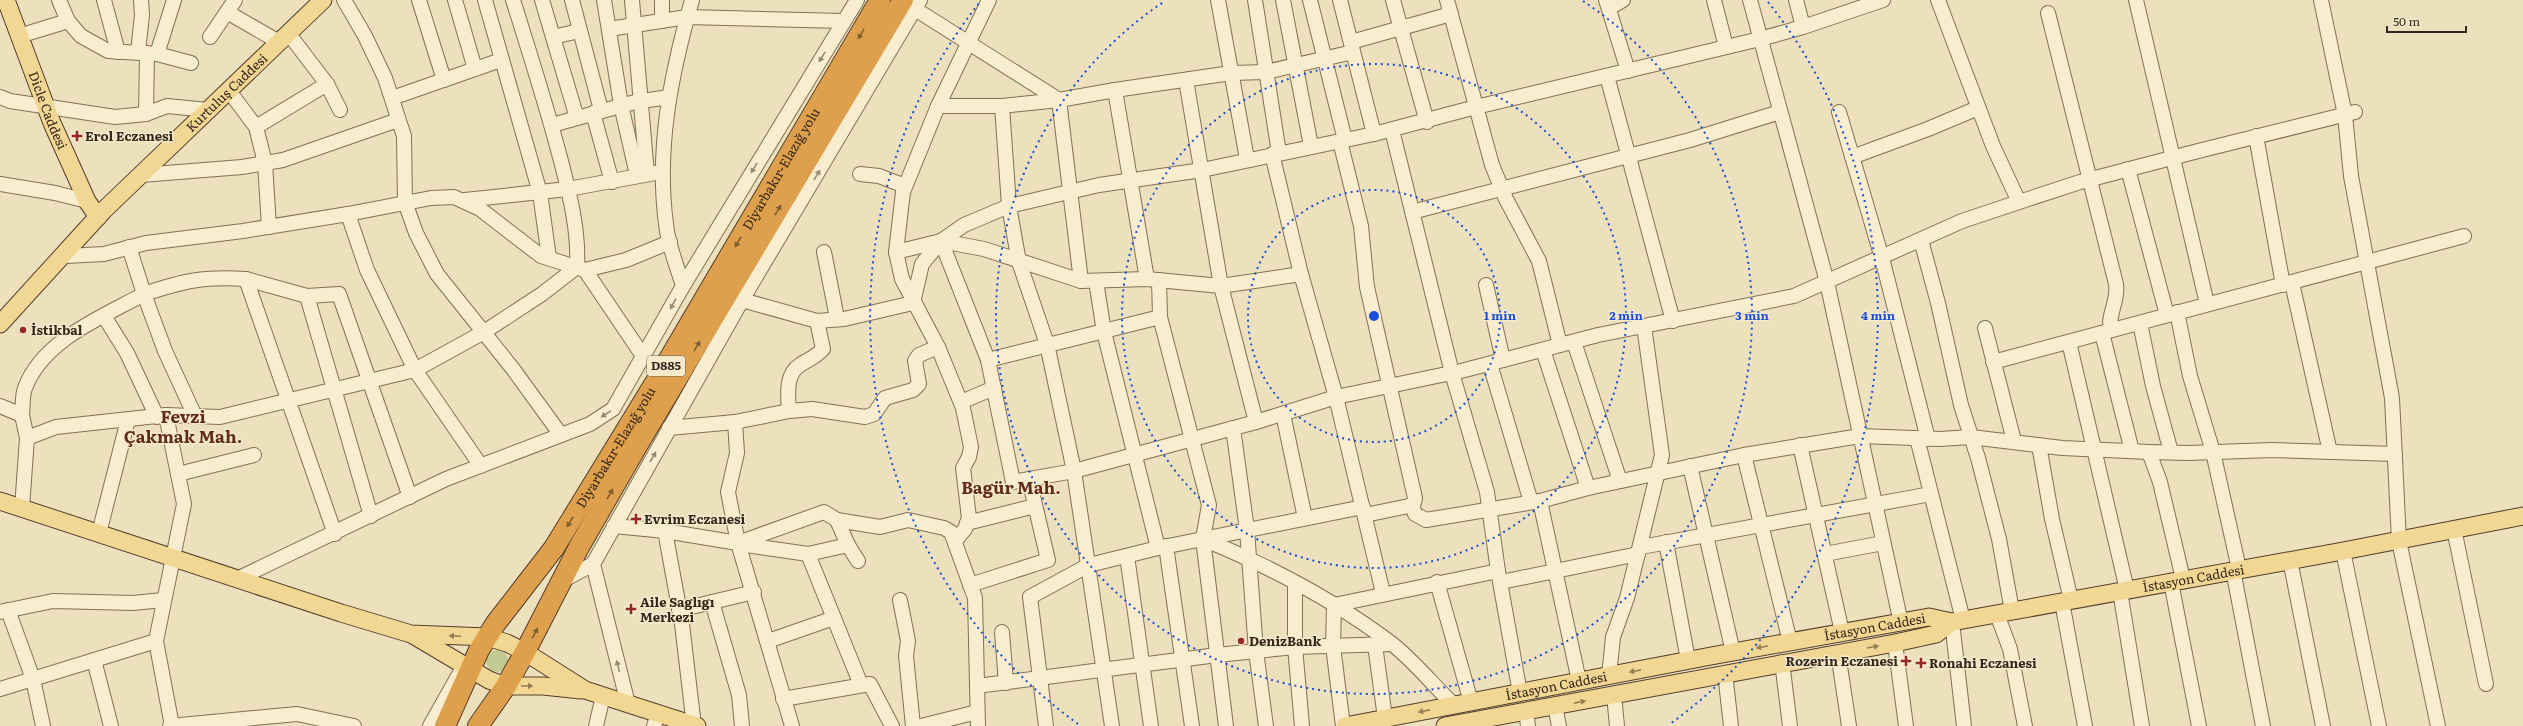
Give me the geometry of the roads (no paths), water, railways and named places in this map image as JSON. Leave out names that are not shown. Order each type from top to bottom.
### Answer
[{"type":"highway","name":"Diyarbakır-Elazığ yolu","points":[[445,726],[468,668],[488,637],[554,548],[655,384],[880,0]]},
{"type":"highway","name":"Diyarbakır-Elazığ yolu","points":[[478,726],[498,683],[525,652],[560,582],[641,439],[913,3]]},
{"type":"main road","name":"Dicle Caddesi","points":[[6,0],[45,106],[87,201],[98,217]]},
{"type":"main road","name":"Kurtuluş Caddesi","points":[[0,324],[65,256],[98,217],[323,0]]},
{"type":"main road","points":[[0,501],[237,579],[411,634],[468,668],[498,683],[585,690],[628,704],[656,720],[695,726]]},
{"type":"main road","name":"İstasyon Caddesi","points":[[1344,726],[1842,632],[1930,617],[1957,621],[2236,569],[2399,541],[2523,516]]},
{"type":"main road","points":[[1453,725],[1527,718],[1555,706],[1782,662],[1895,643],[1936,634],[1957,621]]},
{"type":"main road","points":[[411,634],[488,637],[507,643],[525,652],[585,690]]},
{"type":"street","points":[[59,0],[68,21],[81,36],[108,51],[147,53],[191,63]]},
{"type":"street","points":[[104,0],[118,52]]},
{"type":"street","points":[[141,0],[147,53],[146,114]]},
{"type":"street","points":[[147,53],[174,0]]},
{"type":"street","points":[[210,37],[234,0]]},
{"type":"street","points":[[344,0],[365,36],[392,98],[404,136],[405,202],[416,233],[437,274],[484,332],[561,435]]},
{"type":"street","points":[[419,0],[444,80]]},
{"type":"street","points":[[455,0],[475,69]]},
{"type":"street","points":[[485,0],[540,193],[549,258]]},
{"type":"street","points":[[513,0],[552,125],[568,189],[581,268],[644,356]]},
{"type":"street","points":[[542,0],[577,118]]},
{"type":"street","points":[[572,0],[612,182]]},
{"type":"street","points":[[604,0],[621,105],[648,174],[666,226],[683,286]]},
{"type":"street","points":[[632,0],[640,101],[648,174]]},
{"type":"street","points":[[662,0],[662,21]]},
{"type":"street","points":[[648,174],[669,97],[692,0]]},
{"type":"street","points":[[237,579],[335,534],[446,479],[590,424],[613,409],[683,286],[857,0]]},
{"type":"street","points":[[954,540],[966,529],[969,518],[963,468],[970,457],[971,447],[961,402],[938,347],[902,279],[896,252],[905,186],[938,106],[989,0]]},
{"type":"street","points":[[1218,0],[1247,159]]},
{"type":"street","points":[[1255,0],[1276,154],[1301,274],[1336,397],[1383,593]]},
{"type":"street","points":[[1283,0],[1297,65],[1311,146]]},
{"type":"street","points":[[1310,0],[1361,226],[1367,287],[1415,498],[1412,505],[1415,514],[1426,520],[1536,502],[1588,488],[1744,455],[1860,436],[1922,438],[1971,437],[2095,449],[2149,452],[2272,450],[2395,454]]},
{"type":"street","points":[[1340,0],[1374,134]]},
{"type":"street","points":[[1394,0],[1427,122]]},
{"type":"street","points":[[1447,0],[1492,165],[1501,189],[1539,261],[1560,345]]},
{"type":"street","points":[[1623,0],[1607,4],[1628,71]]},
{"type":"street","points":[[1714,0],[1726,47]]},
{"type":"street","points":[[1750,0],[1827,282],[1901,623]]},
{"type":"street","points":[[1796,0],[1803,27]]},
{"type":"street","points":[[913,302],[922,264],[941,241],[964,225],[1009,206],[1068,191],[1130,180],[1202,170],[1247,159],[1427,122],[1476,107],[1760,39],[1803,27],[1884,0]]},
{"type":"street","points":[[1938,0],[1978,108],[2019,202]]},
{"type":"street","points":[[2136,0],[2207,304]]},
{"type":"street","points":[[2321,0],[2350,113],[2351,176],[2392,398],[2399,541],[2438,726]]},
{"type":"street","points":[[560,582],[593,564],[742,300],[913,3],[969,43],[1059,100]]},
{"type":"street","points":[[226,12],[284,38],[327,84],[340,110]]},
{"type":"street","points":[[2048,13],[2117,289],[2106,332],[2132,451]]},
{"type":"street","points":[[938,106],[1002,106],[1059,100],[1115,90],[1232,73],[1266,72],[1324,60],[1400,26],[1451,14]]},
{"type":"street","points":[[609,29],[687,17],[844,21]]},
{"type":"street","points":[[19,36],[68,21]]},
{"type":"street","points":[[553,37],[579,31]]},
{"type":"street","points":[[392,98],[501,60]]},
{"type":"street","points":[[1607,76],[1673,321]]},
{"type":"street","points":[[1186,80],[1221,286],[1256,422]]},
{"type":"street","points":[[256,127],[327,84]]},
{"type":"street","points":[[1115,90],[1130,180],[1153,279],[1160,317],[1193,438],[1209,505],[1203,539],[1226,726]]},
{"type":"street","points":[[229,91],[256,127],[265,163],[269,227]]},
{"type":"street","points":[[0,97],[10,101],[115,116],[146,114],[167,106],[208,110]]},
{"type":"street","points":[[552,125],[621,105],[669,97]]},
{"type":"street","points":[[1059,100],[1068,191],[1081,281]]},
{"type":"street","points":[[1002,106],[1009,206],[1019,262],[1047,344],[1074,471],[1112,726]]},
{"type":"street","points":[[1852,157],[1928,129],[1978,108]]},
{"type":"street","points":[[1412,212],[1690,140],[1780,112]]},
{"type":"street","points":[[1839,112],[1882,258],[1922,438],[1931,494],[1957,621],[1964,726]]},
{"type":"street","points":[[941,241],[988,360],[1013,482],[1074,471],[1256,422],[1336,397],[1452,373],[1560,345],[1644,326],[1794,296],[1962,221],[2019,202],[2090,180],[2173,157],[2350,113]]},
{"type":"street","points":[[141,175],[242,167],[283,160],[398,120]]},
{"type":"street","points":[[1392,130],[1452,373],[1490,509],[1499,576],[1520,693]]},
{"type":"street","points":[[2256,136],[2287,284],[2330,452]]},
{"type":"street","points":[[2128,170],[2213,452],[2236,569],[2263,726]]},
{"type":"street","points":[[465,200],[540,193],[612,182],[648,174]]},
{"type":"street","points":[[860,174],[879,176],[905,186]]},
{"type":"street","points":[[0,184],[55,193],[87,201]]},
{"type":"street","points":[[65,256],[97,255],[146,243],[269,227],[431,198],[454,197],[465,200],[480,209],[541,256],[581,268]]},
{"type":"street","points":[[348,214],[367,270],[415,370],[481,466]]},
{"type":"street","points":[[1993,362],[2464,236]]},
{"type":"street","points":[[1921,240],[1938,303],[1950,365],[1999,539],[2004,612],[2025,726]]},
{"type":"street","points":[[896,252],[941,241],[984,249],[1019,262],[1081,281],[1153,279],[1221,286],[1301,274]]},
{"type":"street","points":[[27,438],[56,427],[161,416],[220,416],[415,370],[484,332],[581,268],[626,260],[670,242]]},
{"type":"street","points":[[129,247],[165,351],[195,416]]},
{"type":"street","points":[[824,252],[837,318]]},
{"type":"street","points":[[22,508],[27,438],[22,415],[24,389],[36,366],[57,345],[104,316],[144,294],[187,280],[214,277],[246,279],[307,296],[339,294],[410,497]]},
{"type":"street","points":[[246,279],[290,400],[335,534]]},
{"type":"street","points":[[1096,281],[1104,332],[1162,547],[1192,726]]},
{"type":"street","points":[[1486,285],[1497,362],[1556,570],[1578,681]]},
{"type":"street","points":[[307,296],[332,389],[371,516]]},
{"type":"street","points":[[742,300],[817,321],[837,318],[844,319],[913,302]]},
{"type":"street","points":[[104,316],[127,353],[161,416],[178,474],[184,504],[163,600],[156,641],[172,726],[297,714],[354,726]]},
{"type":"street","points":[[988,360],[1047,344],[1104,332],[1160,317]]},
{"type":"street","points":[[789,411],[788,382],[798,366],[815,357],[823,349],[817,321]]},
{"type":"street","points":[[2140,322],[2153,386],[2171,452]]},
{"type":"street","points":[[1609,676],[1613,636],[1627,598],[1662,456],[1644,326]]},
{"type":"street","points":[[1984,328],[2014,441]]},
{"type":"street","points":[[1574,342],[1620,481]]},
{"type":"street","points":[[2069,342],[2095,449],[2123,590],[2142,726]]},
{"type":"street","points":[[669,428],[735,422],[789,411],[812,409],[865,417],[874,414],[885,398],[914,390],[919,384],[915,361],[919,355],[938,347]]},
{"type":"street","points":[[1543,350],[1588,488]]},
{"type":"street","points":[[961,402],[994,388]]},
{"type":"street","points":[[0,406],[22,415]]},
{"type":"street","points":[[1283,414],[1305,518]]},
{"type":"street","points":[[99,534],[128,420]]},
{"type":"street","points":[[735,422],[737,453],[728,492],[738,543],[754,592],[783,699],[792,726]]},
{"type":"street","points":[[1233,428],[1247,530],[1256,651],[1266,726]]},
{"type":"street","points":[[2039,444],[2067,601],[2085,726]]},
{"type":"street","points":[[1800,445],[1842,632]]},
{"type":"street","points":[[2149,452],[2160,482],[2177,580],[2199,726]]},
{"type":"street","points":[[178,474],[254,455]]},
{"type":"street","points":[[1744,455],[1790,642]]},
{"type":"street","points":[[1690,466],[1733,652]]},
{"type":"street","points":[[970,584],[1048,560],[1029,479]]},
{"type":"street","points":[[1334,605],[1437,582],[1556,570],[1666,542],[1931,494]]},
{"type":"street","points":[[1046,726],[1030,597],[1089,565],[1162,547],[1305,518],[1412,505]]},
{"type":"street","points":[[967,523],[1035,506]]},
{"type":"street","points":[[738,543],[824,512],[837,520],[880,527],[908,520],[944,528],[951,532],[975,598],[978,726]]},
{"type":"street","points":[[837,520],[848,545],[858,561]]},
{"type":"street","points":[[614,526],[665,531],[808,554],[848,545]]},
{"type":"street","points":[[2454,529],[2486,684]]},
{"type":"street","points":[[665,531],[679,610],[695,726]]},
{"type":"street","points":[[1203,539],[1248,557],[1334,605],[1392,644],[1454,705]]},
{"type":"street","points":[[1666,542],[1688,660]]},
{"type":"street","points":[[1825,554],[1883,543]]},
{"type":"street","points":[[2343,551],[2379,726]]},
{"type":"street","points":[[808,554],[861,685]]},
{"type":"street","points":[[1127,556],[1151,726]]},
{"type":"street","points":[[2290,560],[2323,726]]},
{"type":"street","points":[[593,564],[628,704]]},
{"type":"street","points":[[1437,582],[1471,702]]},
{"type":"street","points":[[1295,583],[1295,647],[1302,726]]},
{"type":"street","points":[[679,610],[754,592]]},
{"type":"street","points":[[43,726],[33,679],[4,611],[53,601],[133,603],[163,600]]},
{"type":"street","points":[[900,600],[908,641],[906,656],[913,726]]},
{"type":"street","points":[[712,602],[739,695],[742,726]]},
{"type":"street","points":[[1334,605],[1333,646],[1344,726]]},
{"type":"street","points":[[768,641],[834,618]]},
{"type":"street","points":[[1002,632],[1006,683]]},
{"type":"street","points":[[0,688],[156,641]]},
{"type":"street","points":[[1895,643],[1906,726]]},
{"type":"street","points":[[977,686],[1217,655],[1295,647],[1392,644]]},
{"type":"street","points":[[1375,645],[1385,718]]},
{"type":"street","points":[[1838,653],[1849,726]]},
{"type":"street","points":[[94,660],[111,726]]},
{"type":"street","points":[[1782,662],[1790,726]]},
{"type":"street","points":[[430,726],[468,668]]},
{"type":"street","points":[[1725,673],[1731,726]]},
{"type":"street","points":[[783,699],[870,684],[873,687],[892,726]]},
{"type":"street","points":[[1614,695],[1617,726]]},
{"type":"street","points":[[596,726],[603,696]]},
{"type":"street","points":[[1555,706],[1559,726]]},
{"type":"street","points":[[921,726],[977,712]]},
{"type":"place","name":"Erol Eczanesi","points":[[77,136]]},
{"type":"place","name":"İstikbal","points":[[23,330]]},
{"type":"place","name":"Evrim Eczanesi","points":[[636,519]]},
{"type":"place","name":"Aile Saglıgı Merkezi","points":[[631,609]]},
{"type":"place","name":"DenizBank","points":[[1241,641]]},
{"type":"place","name":"Rozerin Eczanesi","points":[[1906,661]]},
{"type":"place","name":"Ronahi Eczanesi","points":[[1921,663]]},
{"type":"district","name":"Fevzi Çakmak Mah.","points":[[183,427]]},
{"type":"district","name":"Bagür Mah.","points":[[1011,488]]}]
